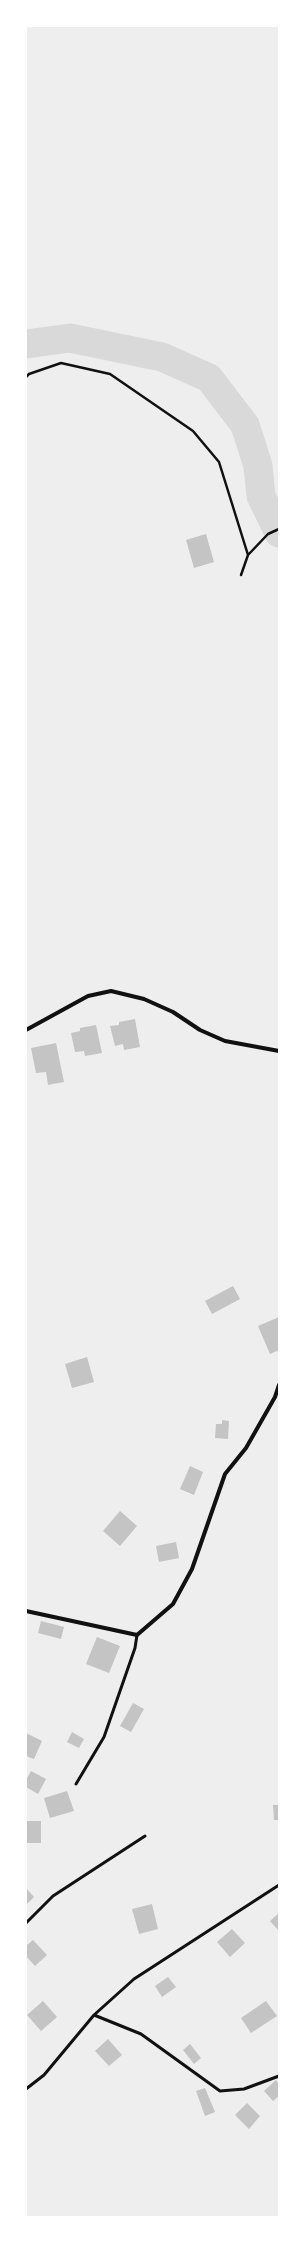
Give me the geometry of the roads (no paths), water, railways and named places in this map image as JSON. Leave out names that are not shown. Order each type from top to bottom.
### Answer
[{"type":"street","points":[[26,1030],[88,996],[111,991],[144,999],[173,1012],[200,1030],[225,1041],[279,1051]]},
{"type":"street","points":[[26,1611],[137,1635],[173,1604],[192,1569],[225,1474],[246,1448],[275,1398],[279,1385]]},
{"type":"lane","points":[[76,1784],[104,1737],[135,1648],[137,1635]]},
{"type":"lane","points":[[26,1923],[53,1896],[145,1836]]},
{"type":"lane","points":[[26,2089],[44,2075],[94,2015],[134,1978],[279,1885]]},
{"type":"lane","points":[[94,2015],[141,2034],[220,2091],[244,2089],[279,2076]]},
{"type":"waterway","points":[[26,344],[70,338],[162,357],[209,378],[245,425],[258,466],[261,496],[279,533]]}]
